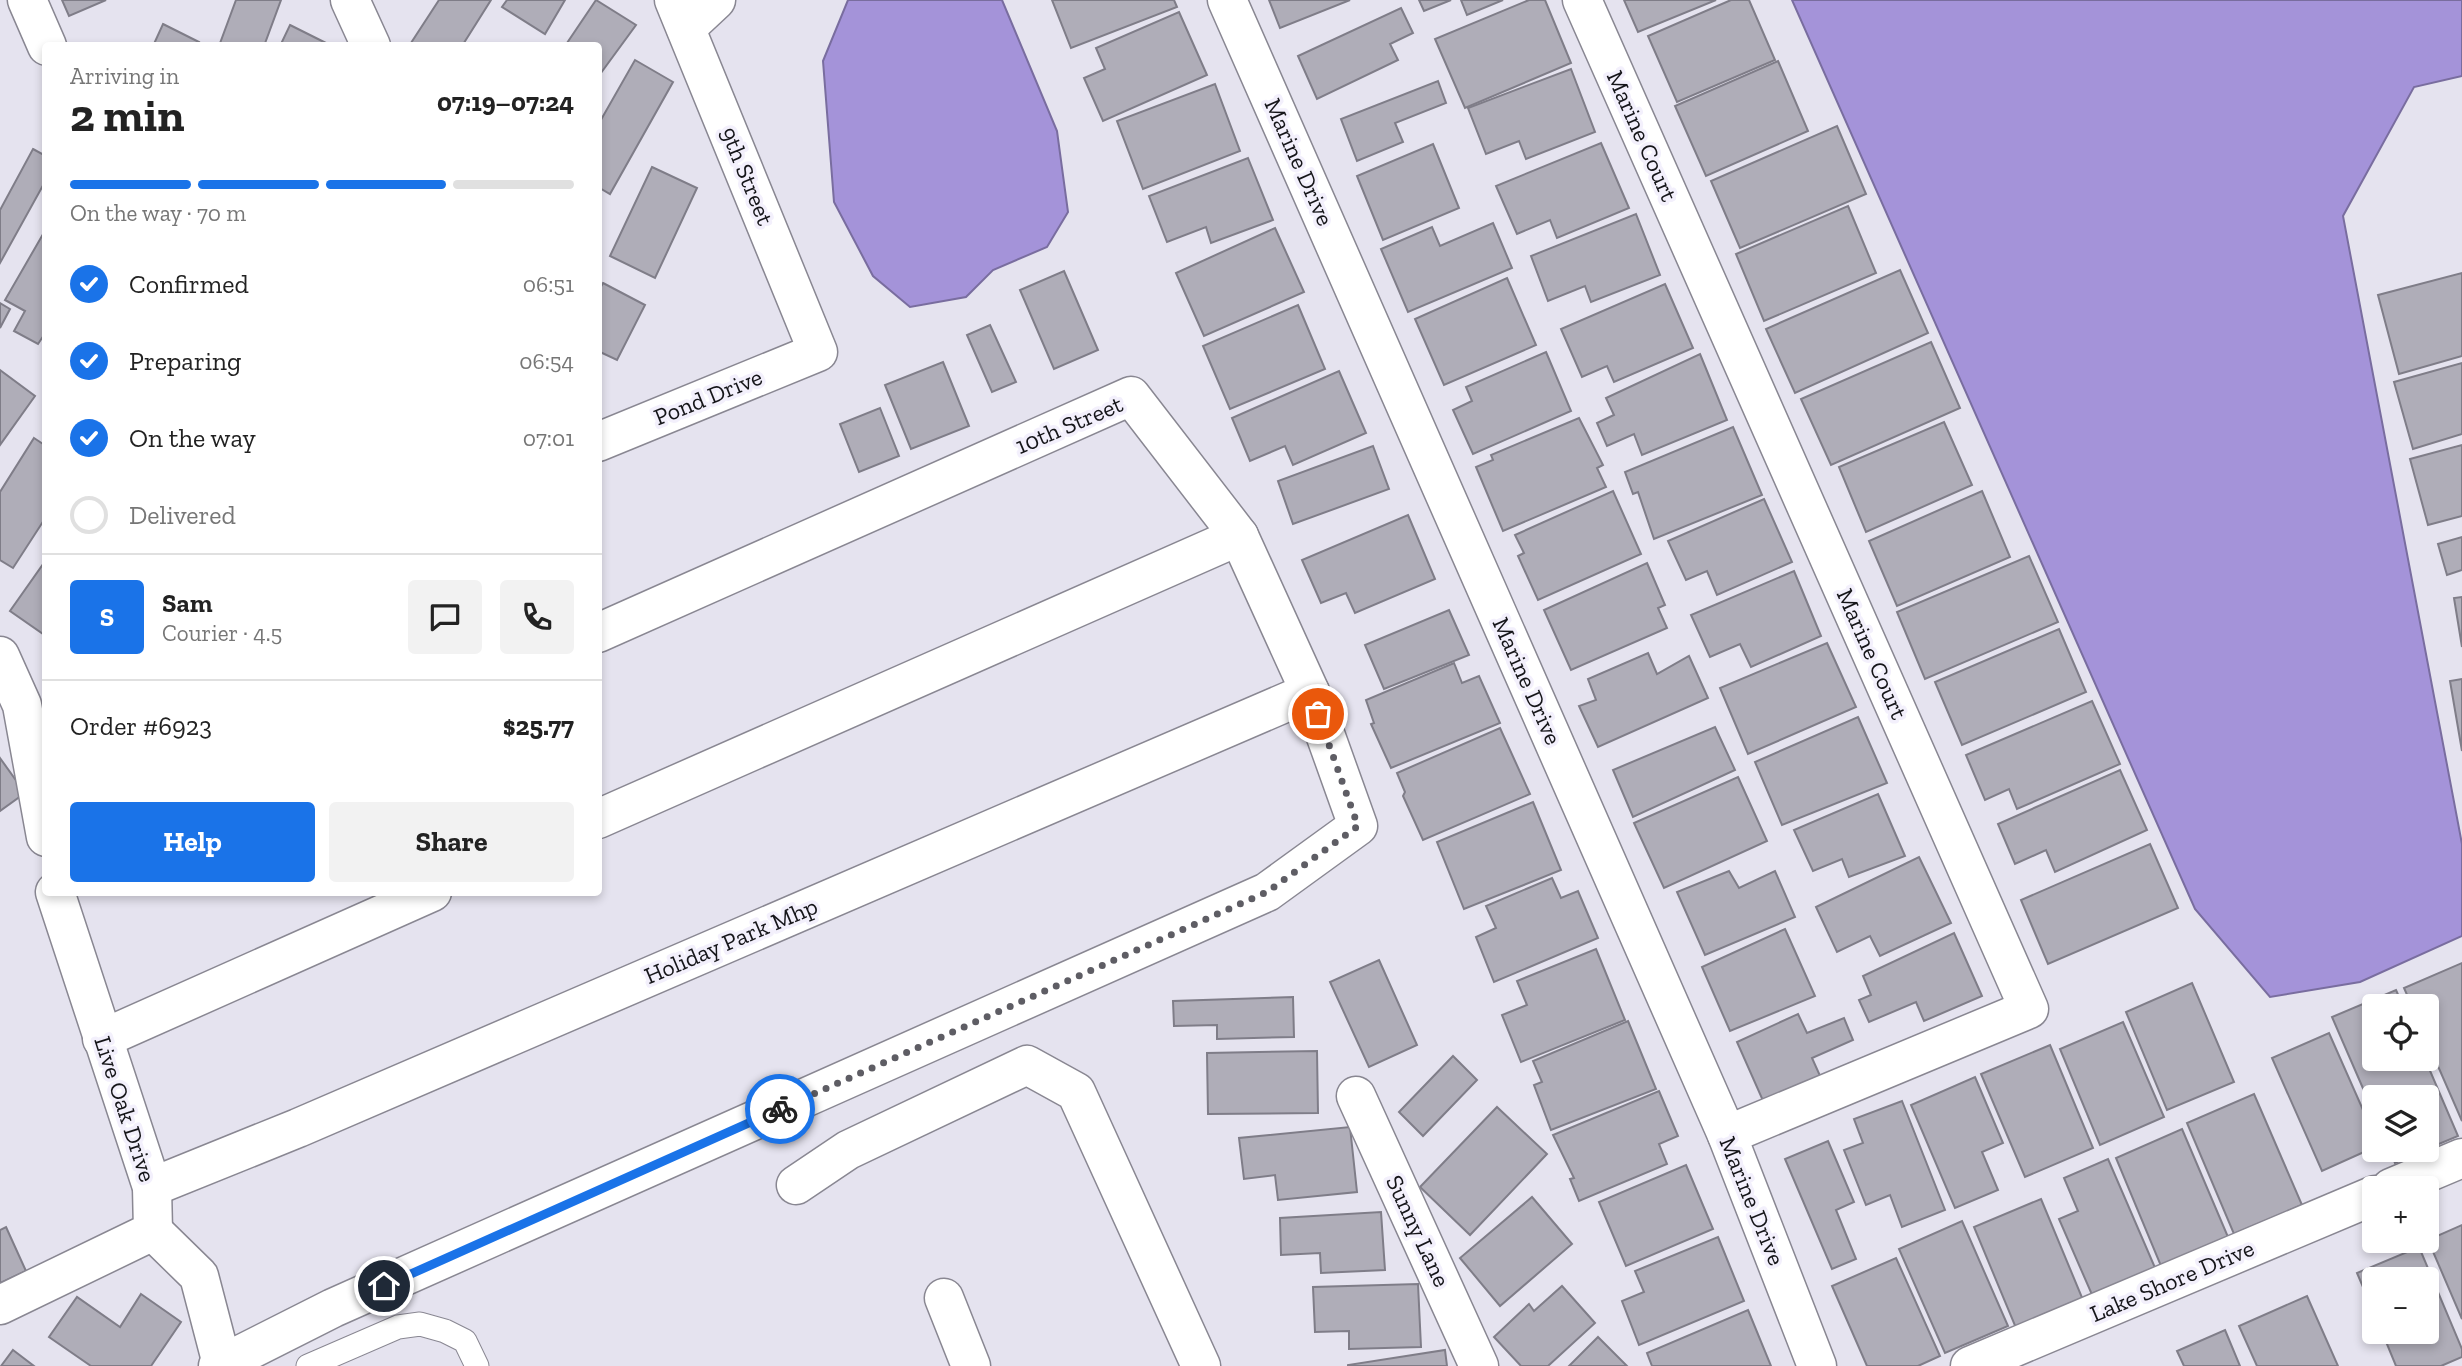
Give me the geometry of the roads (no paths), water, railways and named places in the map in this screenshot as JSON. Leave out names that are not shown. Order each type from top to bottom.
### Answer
[{"type":"street","points":[[27,0],[45,42]]},
{"type":"street","points":[[350,0],[369,42]]},
{"type":"street","points":[[680,14],[716,0]]},
{"type":"street","name":"Marine Drive","points":[[1227,0],[1727,1135],[1817,1366]]},
{"type":"street","name":"Marine Court","points":[[1582,0],[2029,1009],[1727,1135]]},
{"type":"street","name":"9th Street","points":[[680,14],[818,352]]},
{"type":"street","name":"Pond Drive","points":[[602,440],[818,352]]},
{"type":"street","name":"10th Street","points":[[220,1365],[333,1308],[1267,892],[1358,826],[1310,692],[1240,536],[1131,396],[602,631]]},
{"type":"street","points":[[602,817],[1240,536]]},
{"type":"street","points":[[0,656],[34,700],[42,791]]},
{"type":"street","name":"Holiday Park Mhp","points":[[152,1187],[298,1128],[1310,692]]},
{"type":"street","points":[[102,1039],[423,896]]},
{"type":"street","name":"Live Oak Drive","points":[[57,900],[152,1187],[153,1231]]},
{"type":"street","points":[[796,1185],[848,1150],[1027,1065],[1076,1092],[1201,1366]]},
{"type":"street","name":"Sunny Lane","points":[[1356,1096],[1479,1366]]},
{"type":"street","points":[[2419,1176],[2462,1158]]},
{"type":"street","name":"Lake Shore Drive","points":[[1970,1366],[2362,1200]]},
{"type":"street","points":[[0,1305],[153,1231],[199,1276],[220,1365]]},
{"type":"street","points":[[944,1298],[971,1366]]},
{"type":"lane","points":[[308,1366],[398,1327],[419,1324],[445,1331],[465,1341],[477,1366]]}]
